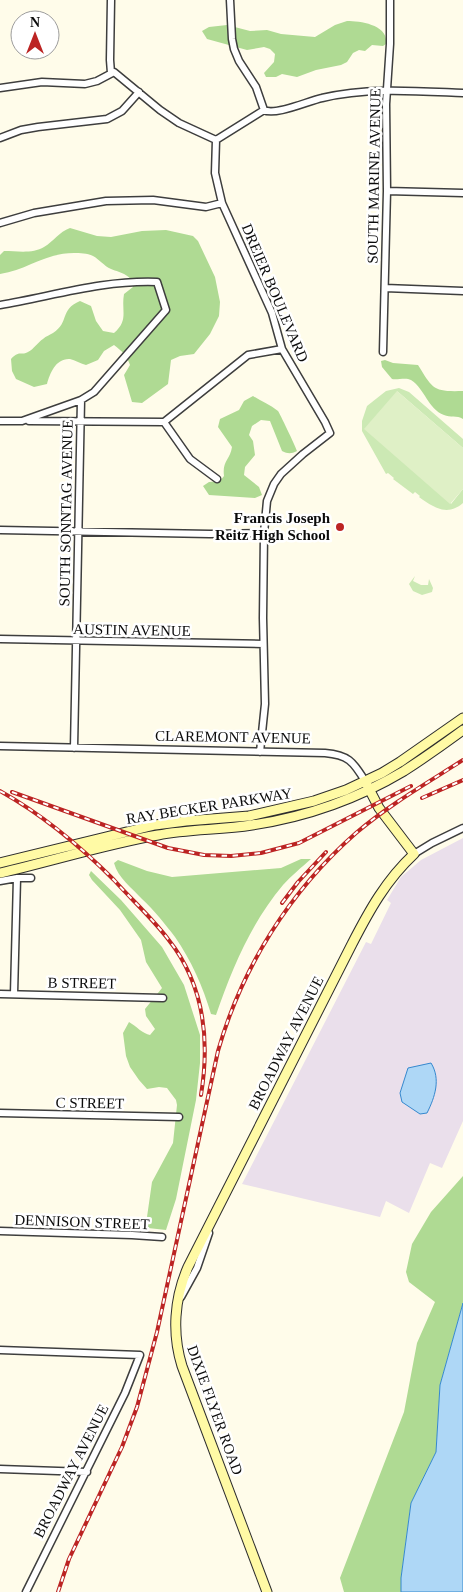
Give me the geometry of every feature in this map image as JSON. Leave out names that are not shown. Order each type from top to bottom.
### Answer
[{"type":"main road","name":"RAY BECKER PARKWAY","points":[[0,873],[157,835],[187,830],[251,825],[285,819],[333,805],[368,785],[463,718]]},
{"type":"main road","name":"RAY BECKER PARKWAY","points":[[0,864],[155,826],[186,820],[249,816],[276,811],[330,796],[368,785],[406,770],[463,730]]},
{"type":"main road","name":"CLAREMONT AVENUE","points":[[368,785],[379,808],[414,854]]},
{"type":"main road","name":"BROADWAY AVENUE","points":[[177,1305],[179,1292],[188,1267],[372,906],[390,880],[414,854]]},
{"type":"main road","name":"DIXIE FLYER ROAD","points":[[177,1305],[176,1339],[182,1366],[267,1592]]},
{"type":"street","points":[[111,0],[111,72]]},
{"type":"street","points":[[230,0],[234,49],[239,61],[256,86],[264,110]]},
{"type":"street","name":"SOUTH MARINE AVENUE","points":[[384,352],[390,0]]},
{"type":"street","points":[[0,88],[42,82],[85,84],[97,81],[111,72]]},
{"type":"street","points":[[111,72],[119,75],[160,110],[179,123],[216,140],[264,110]]},
{"type":"street","points":[[264,110],[269,112],[279,110],[354,91],[463,93]]},
{"type":"street","points":[[0,138],[21,130],[106,119],[122,111],[140,92]]},
{"type":"street","name":"DREIER BOULEVARD","points":[[216,140],[215,174],[222,203],[272,313],[282,349],[326,422],[330,433],[281,474],[274,484],[267,501],[264,534],[263,644],[265,704],[260,752]]},
{"type":"street","points":[[387,191],[463,193]]},
{"type":"street","points":[[0,223],[34,212],[106,201],[153,200],[206,207],[222,203]]},
{"type":"street","name":"SOUTH SONNTAG AVENUE","points":[[0,304],[111,283],[157,282],[166,310],[102,385],[80,400],[74,748]]},
{"type":"street","points":[[385,288],[463,291]]},
{"type":"street","points":[[0,421],[164,422],[248,355],[282,349]]},
{"type":"street","points":[[22,421],[80,400]]},
{"type":"street","points":[[164,422],[190,459],[217,479]]},
{"type":"street","points":[[0,530],[264,534]]},
{"type":"street","name":"AUSTIN AVENUE","points":[[0,640],[263,644]]},
{"type":"street","name":"CLAREMONT AVENUE","points":[[0,746],[338,754],[352,761],[368,785]]},
{"type":"street","name":"BROADWAY AVENUE","points":[[414,854],[463,828]]},
{"type":"street","points":[[14,994],[17,878]]},
{"type":"street","points":[[0,881],[32,878]]},
{"type":"street","name":"B STREET","points":[[0,994],[163,998]]},
{"type":"street","name":"C STREET","points":[[0,1113],[180,1117]]},
{"type":"street","name":"DENNISON STREET","points":[[0,1231],[162,1237]]},
{"type":"street","name":"BROADWAY AVENUE","points":[[0,1350],[140,1355],[125,1393],[26,1592]]},
{"type":"street","points":[[0,1469],[87,1472]]},
{"type":"shaded area","points":[[463,838],[463,1121],[442,1168],[430,1163],[409,1213],[386,1201],[380,1217],[242,1184],[366,942],[371,944],[391,903],[387,900],[401,877],[421,860]]},
{"type":"green space","points":[[347,21],[366,23],[379,28],[386,38],[386,44],[383,46],[372,45],[365,51],[359,50],[353,53],[347,62],[341,65],[316,70],[297,77],[282,74],[276,77],[266,77],[264,73],[274,62],[275,54],[270,49],[264,47],[247,50],[207,39],[202,31],[209,27],[227,25],[250,31],[267,30],[281,34],[315,37],[335,25]]},
{"type":"green space","points":[[70,228],[97,236],[111,237],[142,231],[166,230],[193,236],[198,241],[215,277],[220,302],[219,316],[210,334],[194,354],[180,356],[171,360],[168,384],[142,403],[132,402],[124,375],[130,365],[124,354],[114,345],[104,351],[98,360],[86,365],[70,359],[61,361],[52,371],[47,384],[34,387],[16,379],[12,371],[11,359],[18,354],[30,351],[41,340],[58,329],[69,308],[80,301],[91,306],[96,321],[103,331],[114,333],[121,324],[124,315],[124,294],[133,287],[131,280],[126,275],[108,268],[91,255],[74,253],[54,256],[0,274],[0,255],[4,251],[35,251],[48,245]]},
{"type":"green space","points":[[385,360],[393,363],[418,365],[431,384],[440,390],[463,391],[463,419],[446,416],[439,412],[430,404],[420,388],[411,380],[392,379],[382,367],[381,361]]},
{"type":"green space","points":[[399,388],[409,392],[463,439],[463,448],[397,391],[451,504],[463,489],[463,503],[457,507],[446,510],[435,507],[419,497],[415,492],[413,494],[388,473],[386,474],[362,431],[362,421],[367,406],[386,391]]},
{"type":"green space","points":[[397,391],[463,448],[463,489],[450,504],[364,429]]},
{"type":"green space","points":[[253,396],[278,411],[297,451],[286,453],[282,451],[270,421],[261,420],[252,426],[249,435],[253,441],[255,455],[245,467],[244,475],[259,487],[262,495],[255,498],[209,495],[203,486],[209,482],[220,481],[224,476],[224,467],[232,447],[218,427],[220,419],[239,410],[244,401]]},
{"type":"green space","points":[[415,576],[413,581],[421,585],[428,585],[429,579],[433,588],[432,592],[422,595],[413,591],[409,584]]},
{"type":"green space","points":[[301,859],[311,859],[283,885],[261,915],[243,947],[216,1015],[211,1014],[196,974],[175,937],[155,912],[122,878],[114,863],[118,860],[147,871],[172,877],[281,868]]},
{"type":"green space","points":[[91,871],[121,900],[162,947],[184,985],[200,1035],[200,1063],[196,1100],[176,1199],[166,1230],[148,1228],[146,1224],[152,1182],[173,1143],[176,1100],[167,1088],[147,1089],[139,1080],[130,1067],[126,1056],[123,1033],[129,1022],[142,1032],[150,1035],[155,1029],[146,1016],[145,1009],[162,988],[146,962],[141,940],[120,910],[92,880],[89,875]]},
{"type":"green space","points":[[463,1176],[463,1303],[440,1385],[436,1452],[411,1503],[401,1578],[401,1592],[344,1592],[340,1578],[404,1412],[417,1343],[435,1302],[409,1282],[406,1272],[412,1244],[431,1212]]},
{"type":"water","points":[[431,1063],[436,1075],[436,1088],[427,1113],[420,1114],[402,1102],[400,1093],[408,1068]]},
{"type":"water","points":[[463,1303],[463,1592],[401,1592],[401,1578],[411,1503],[436,1452],[440,1385]]},
{"type":"railway","points":[[58,1592],[69,1559],[122,1447],[137,1407],[157,1332],[218,1051],[240,990],[271,932],[310,880],[332,856],[356,833],[382,813],[463,760]]},
{"type":"railway","points":[[422,798],[463,780]]},
{"type":"railway","points":[[12,792],[168,848],[204,855],[231,856],[261,853],[299,843],[411,786]]},
{"type":"railway","points":[[0,791],[46,820],[87,855],[114,880],[155,924],[180,956],[190,975],[201,1013],[205,1054],[201,1095]]},
{"type":"railway","points":[[282,903],[298,882],[326,852]]},
{"type":"place","name":"Francis Joseph Reitz High School","points":[[340,527]]}]
